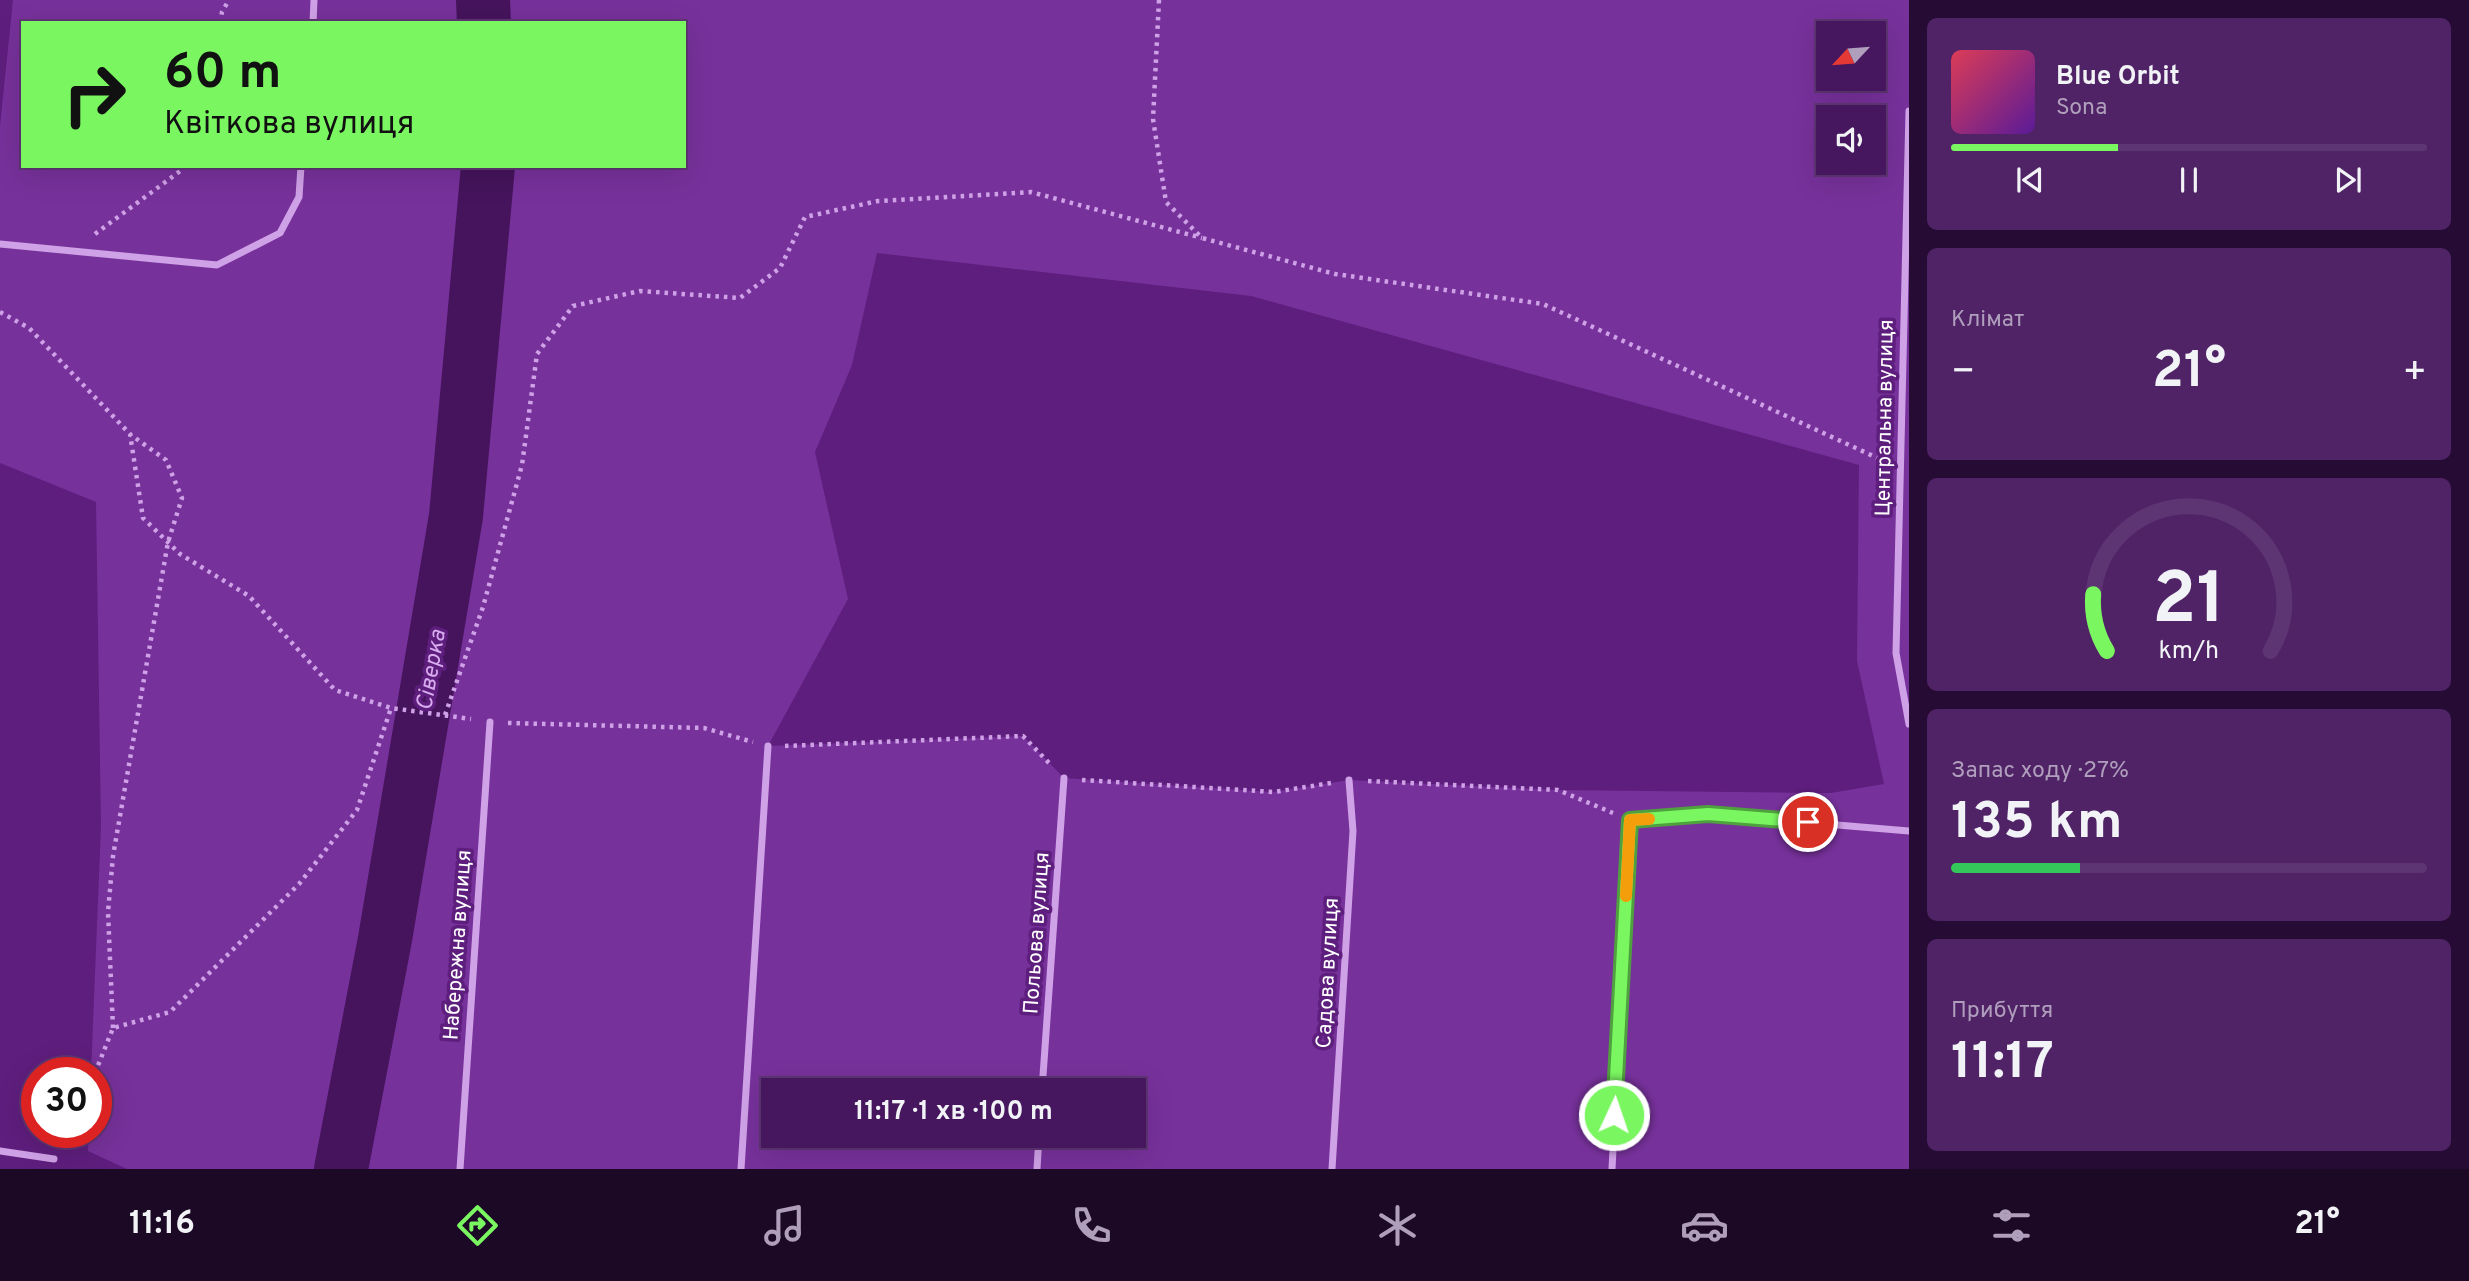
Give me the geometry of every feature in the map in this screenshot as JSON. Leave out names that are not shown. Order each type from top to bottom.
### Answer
[{"type":"street","points":[[313,21],[314,0]]},
{"type":"street","name":"Центральна вулиця","points":[[1909,111],[1896,653],[1909,724]]},
{"type":"street","points":[[0,244],[217,265],[280,233],[299,197],[301,168]]},
{"type":"street","name":"Набережна вулиця","points":[[460,1169],[490,722]]},
{"type":"street","points":[[741,1169],[768,746]]},
{"type":"street","name":"Польова вулиця","points":[[1043,1078],[1064,778]]},
{"type":"street","name":"Садова вулиця","points":[[1332,1169],[1353,831],[1349,780]]},
{"type":"street","points":[[1612,1169],[1630,820],[1708,814],[1909,831]]},
{"type":"street","points":[[1037,1169],[1038,1148]]},
{"type":"street","points":[[0,1151],[54,1158]]},
{"type":"path","points":[[220,21],[229,0]]},
{"type":"path","points":[[1159,0],[1153,119],[1166,202],[1202,238]]},
{"type":"path","points":[[72,251],[184,168]]},
{"type":"path","points":[[445,715],[483,607],[522,464],[537,354],[573,306],[640,291],[740,299],[780,268],[805,217],[878,201],[1031,192],[1335,274],[1544,304],[1901,469]]},
{"type":"path","points":[[0,312],[29,328],[130,434],[166,460],[182,498],[168,542],[113,856],[108,912],[113,1028],[101,1057]]},
{"type":"path","points":[[130,434],[144,518],[180,554],[249,596],[335,690],[391,708],[490,722]]},
{"type":"path","points":[[113,1028],[170,1012],[299,884],[356,810],[391,708]]},
{"type":"shaded area","points":[[13,0],[1909,0],[1909,1169],[127,1169],[88,1151],[88,1148],[112,1148],[112,1057],[92,1057],[101,826],[96,502],[0,463],[0,126]],"holes":[[[877,253],[1251,296],[1859,465],[1857,661],[1884,784],[1831,793],[1558,790],[1349,780],[1273,792],[1064,778],[1023,736],[768,746],[848,599],[815,452],[852,365]]]},
{"type":"waterway","name":"Сіверка","points":[[483,0],[484,21]]},
{"type":"waterway","name":"Сіверка","points":[[341,1169],[385,939],[456,516],[488,168]]},
{"type":"slow traffic","points":[[1626,896],[1630,820],[1649,819]]},
{"type":"route","points":[[1614,1115],[1630,820],[1708,814],[1808,822]]}]
